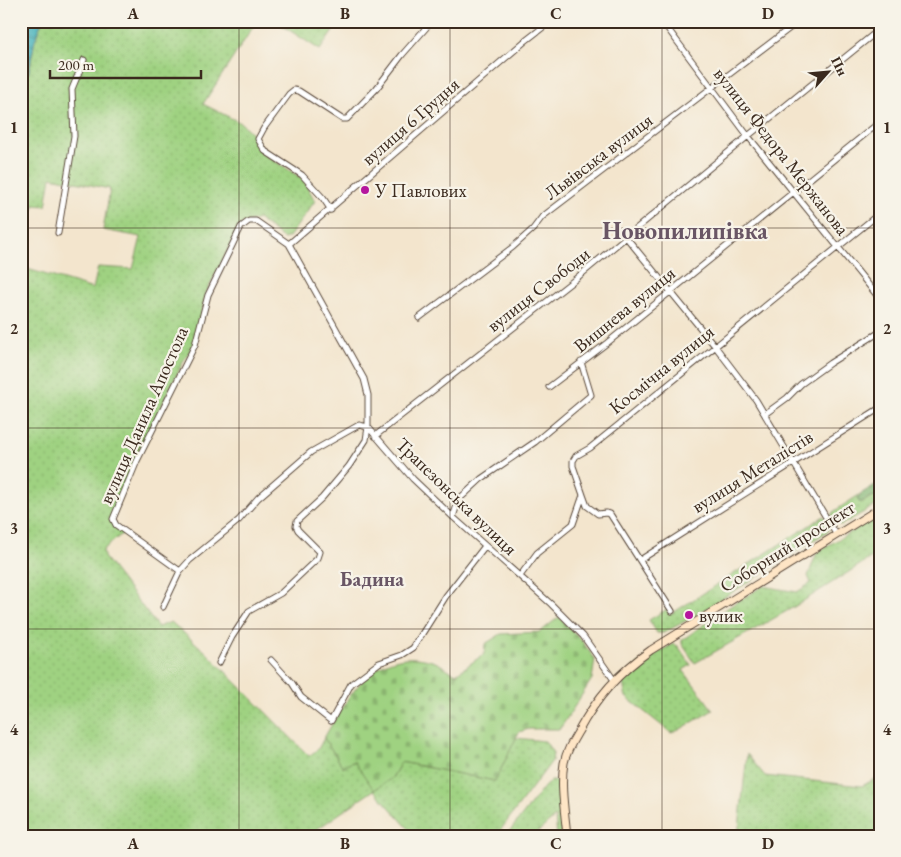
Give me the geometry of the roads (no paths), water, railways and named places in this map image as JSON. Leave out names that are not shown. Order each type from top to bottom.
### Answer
[{"type":"main road","name":"Соборний проспект","points":[[567,836],[563,793],[564,764],[567,751],[590,709],[614,680],[629,665],[651,650],[880,508]]},
{"type":"street","points":[[330,210],[323,198],[302,175],[264,151],[258,139],[288,94],[294,90],[299,91],[342,119],[347,119],[376,89],[402,55],[432,21]]},
{"type":"street","name":"вулиця 6 Грудня","points":[[289,244],[524,42],[551,21]]},
{"type":"street","name":"вулиця Федора Мержанова","points":[[662,21],[748,136],[880,299]]},
{"type":"street","name":"Львівська вулиця","points":[[418,318],[513,247],[533,229],[542,217],[800,21]]},
{"type":"street","name":"вулиця Свободи","points":[[375,436],[573,281],[880,30]]},
{"type":"street","points":[[58,233],[74,136],[72,89],[84,60]]},
{"type":"street","name":"Вишнева вулиця","points":[[549,387],[880,122]]},
{"type":"street","name":"Космічна вулиця","points":[[640,560],[610,514],[598,514],[587,506],[573,466],[576,456],[590,448],[880,213]]},
{"type":"street","name":"вулиця Данила Апостола","points":[[180,571],[116,525],[113,518],[137,461],[195,345],[208,295],[241,227],[249,221],[256,221],[289,244]]},
{"type":"street","points":[[626,237],[715,346],[756,400],[836,534]]},
{"type":"street","points":[[219,663],[232,637],[249,611],[281,593],[318,558],[320,552],[298,530],[296,526],[297,521],[322,498],[350,466],[366,440],[368,395],[364,379],[289,244]]},
{"type":"street","points":[[765,414],[830,363],[880,332]]},
{"type":"street","points":[[452,517],[459,499],[474,485],[535,442],[591,395],[581,362]]},
{"type":"street","name":"вулиця Металістів","points":[[640,560],[880,408]]},
{"type":"street","points":[[164,607],[180,571],[190,560],[239,520],[258,498],[282,476],[311,452],[359,425],[368,427]]},
{"type":"street","name":"Трапезонська вулиця","points":[[368,427],[413,479],[452,517],[520,576],[583,636],[614,680]]},
{"type":"street","points":[[520,576],[537,554],[573,524],[583,495]]},
{"type":"street","points":[[272,660],[292,683],[301,697],[331,721],[351,684],[379,663],[402,655],[413,648],[446,596],[485,546]]},
{"type":"street","points":[[640,560],[672,611]]},
{"type":"water","points":[[22,21],[42,21],[35,40],[21,112]]},
{"type":"place","name":"У Павлових","points":[[365,190]]},
{"type":"place","name":"вулик","points":[[689,615]]},
{"type":"district","name":"Новопилипівка","points":[[685,231]]},
{"type":"district","name":"Бадина","points":[[372,579]]}]
